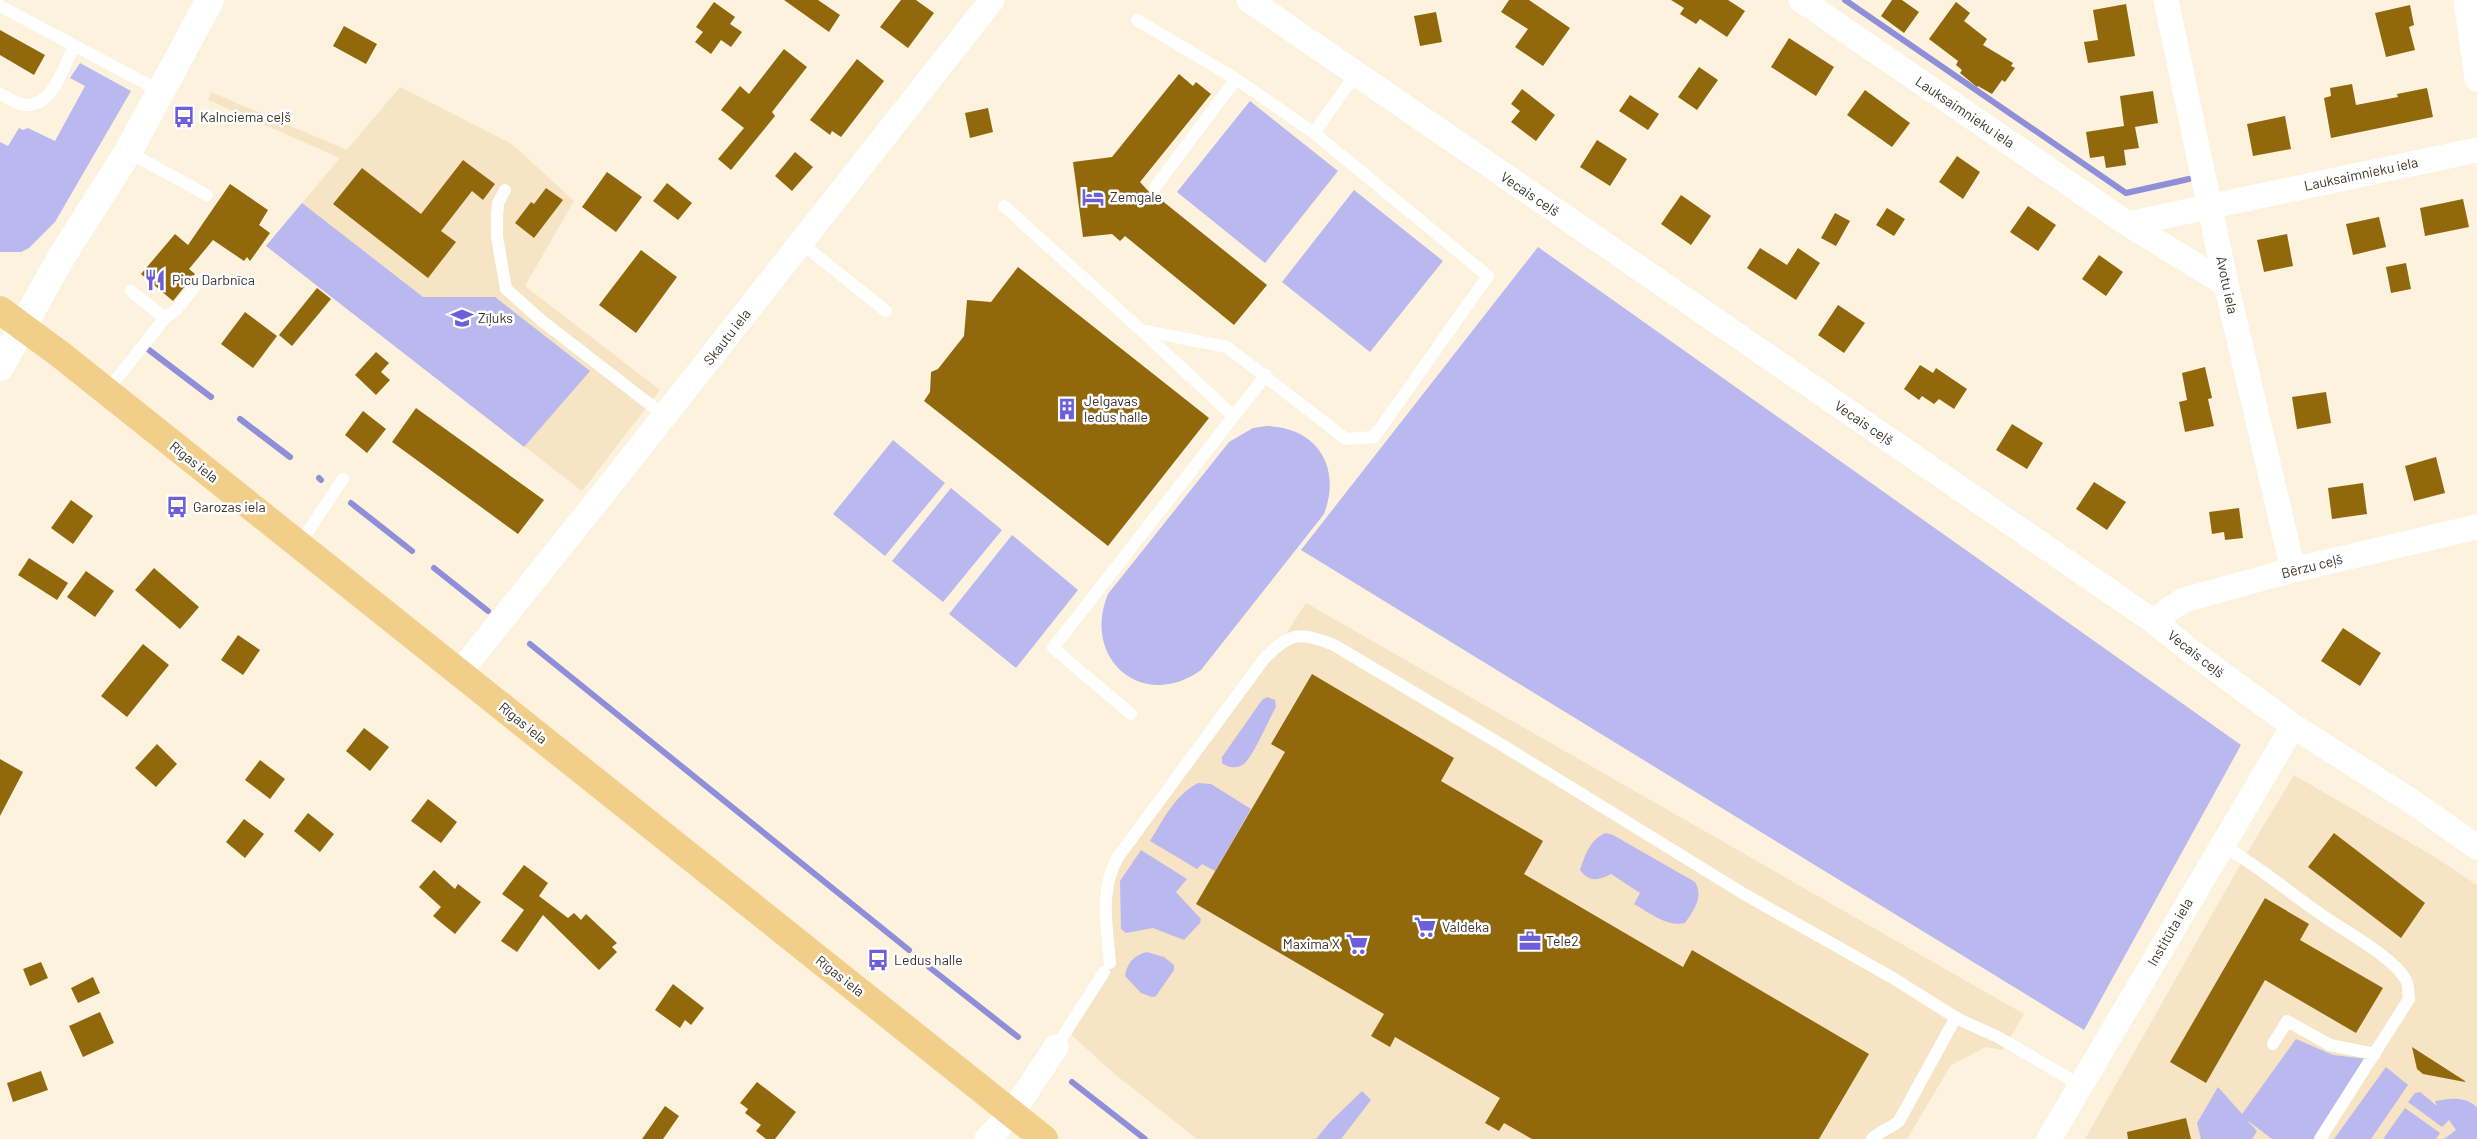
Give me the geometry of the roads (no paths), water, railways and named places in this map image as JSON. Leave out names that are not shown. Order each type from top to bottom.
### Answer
[{"type":"main road","points":[[0,366],[62,256],[128,152],[210,0]]},
{"type":"main road","name":"Rīgas iela","points":[[0,310],[460,672],[1044,1139]]},
{"type":"street","name":"Skautu iela","points":[[460,672],[665,416],[992,0]]},
{"type":"street","name":"Vecais ceļš","points":[[1249,0],[2156,623],[2192,652],[2293,726],[2408,799],[2477,847]]},
{"type":"street","name":"Lauksaimnieku iela","points":[[1801,0],[2128,224],[2226,284]]},
{"type":"street","name":"Avotu iela","points":[[2166,0],[2226,284],[2293,570]]},
{"type":"street","points":[[2466,0],[2477,79]]},
{"type":"street","name":"Lauksaimnieku iela","points":[[2128,224],[2210,205],[2477,150]]},
{"type":"street","name":"Bērzu ceļš","points":[[2156,623],[2167,611],[2184,600],[2293,570],[2477,527]]},
{"type":"street","name":"Institūta iela","points":[[2049,1139],[2293,726]]},
{"type":"street","points":[[987,1139],[1012,1113],[1056,1047]]},
{"type":"lane","points":[[0,6],[162,92]]},
{"type":"lane","points":[[1137,20],[1236,79],[1314,133],[1488,276],[1374,437],[1346,439],[1227,347],[1141,330]]},
{"type":"lane","points":[[0,94],[23,106],[44,100],[51,92],[74,46]]},
{"type":"lane","points":[[1314,133],[1356,74]]},
{"type":"lane","points":[[1155,187],[1236,79]]},
{"type":"lane","points":[[128,152],[207,195]]},
{"type":"lane","points":[[505,190],[498,203],[497,216],[498,237],[506,289],[542,321],[665,416]]},
{"type":"lane","points":[[1004,206],[1233,416]]},
{"type":"lane","points":[[801,243],[886,310]]},
{"type":"lane","points":[[106,392],[164,318],[176,310],[200,280]]},
{"type":"lane","points":[[131,291],[164,318]]},
{"type":"lane","points":[[1131,714],[1053,648],[1266,376]]},
{"type":"lane","points":[[299,545],[343,479]]},
{"type":"lane","points":[[1056,1047],[1107,968],[1105,898],[1109,876],[1118,857],[1264,659],[1280,643],[1292,637],[1307,636],[1334,645],[1502,744],[1744,894],[1892,978],[1956,1018],[1998,1037],[2080,1085]]},
{"type":"lane","points":[[2222,845],[2267,873],[2318,913],[2368,946],[2394,966],[2407,981],[2409,999],[2320,1139]]},
{"type":"lane","points":[[1872,1139],[1876,1134],[1889,1130],[1899,1121],[1956,1018]]},
{"type":"lane","points":[[2273,1044],[2287,1021],[2330,1045],[2375,1054]]},
{"type":"waterway","points":[[1845,0],[2126,193],[2189,179]]},
{"type":"waterway","points":[[149,350],[211,397]]},
{"type":"waterway","points":[[240,419],[290,457]]},
{"type":"waterway","points":[[351,503],[412,551]]},
{"type":"waterway","points":[[434,568],[488,611]]},
{"type":"waterway","points":[[530,644],[909,950]]},
{"type":"waterway","points":[[929,967],[1018,1037]]},
{"type":"waterway","points":[[1072,1082],[1145,1139]]},
{"type":"place","name":"Kalnciema ceļš","points":[[184,117]]},
{"type":"place","name":"Zemgale","points":[[1093,197]]},
{"type":"place","name":"Picu Darbnīca","points":[[155,280]]},
{"type":"place","name":"Zīļuks","points":[[462,318]]},
{"type":"place","name":"Jelgavas ledus halle","points":[[1067,409]]},
{"type":"place","name":"Garozas iela","points":[[177,507]]},
{"type":"place","name":"Valdeka","points":[[1425,927]]},
{"type":"place","name":"Tele2","points":[[1530,941]]},
{"type":"place","name":"Maxima X","points":[[1357,944]]},
{"type":"place","name":"Ledus halle","points":[[878,960]]}]
